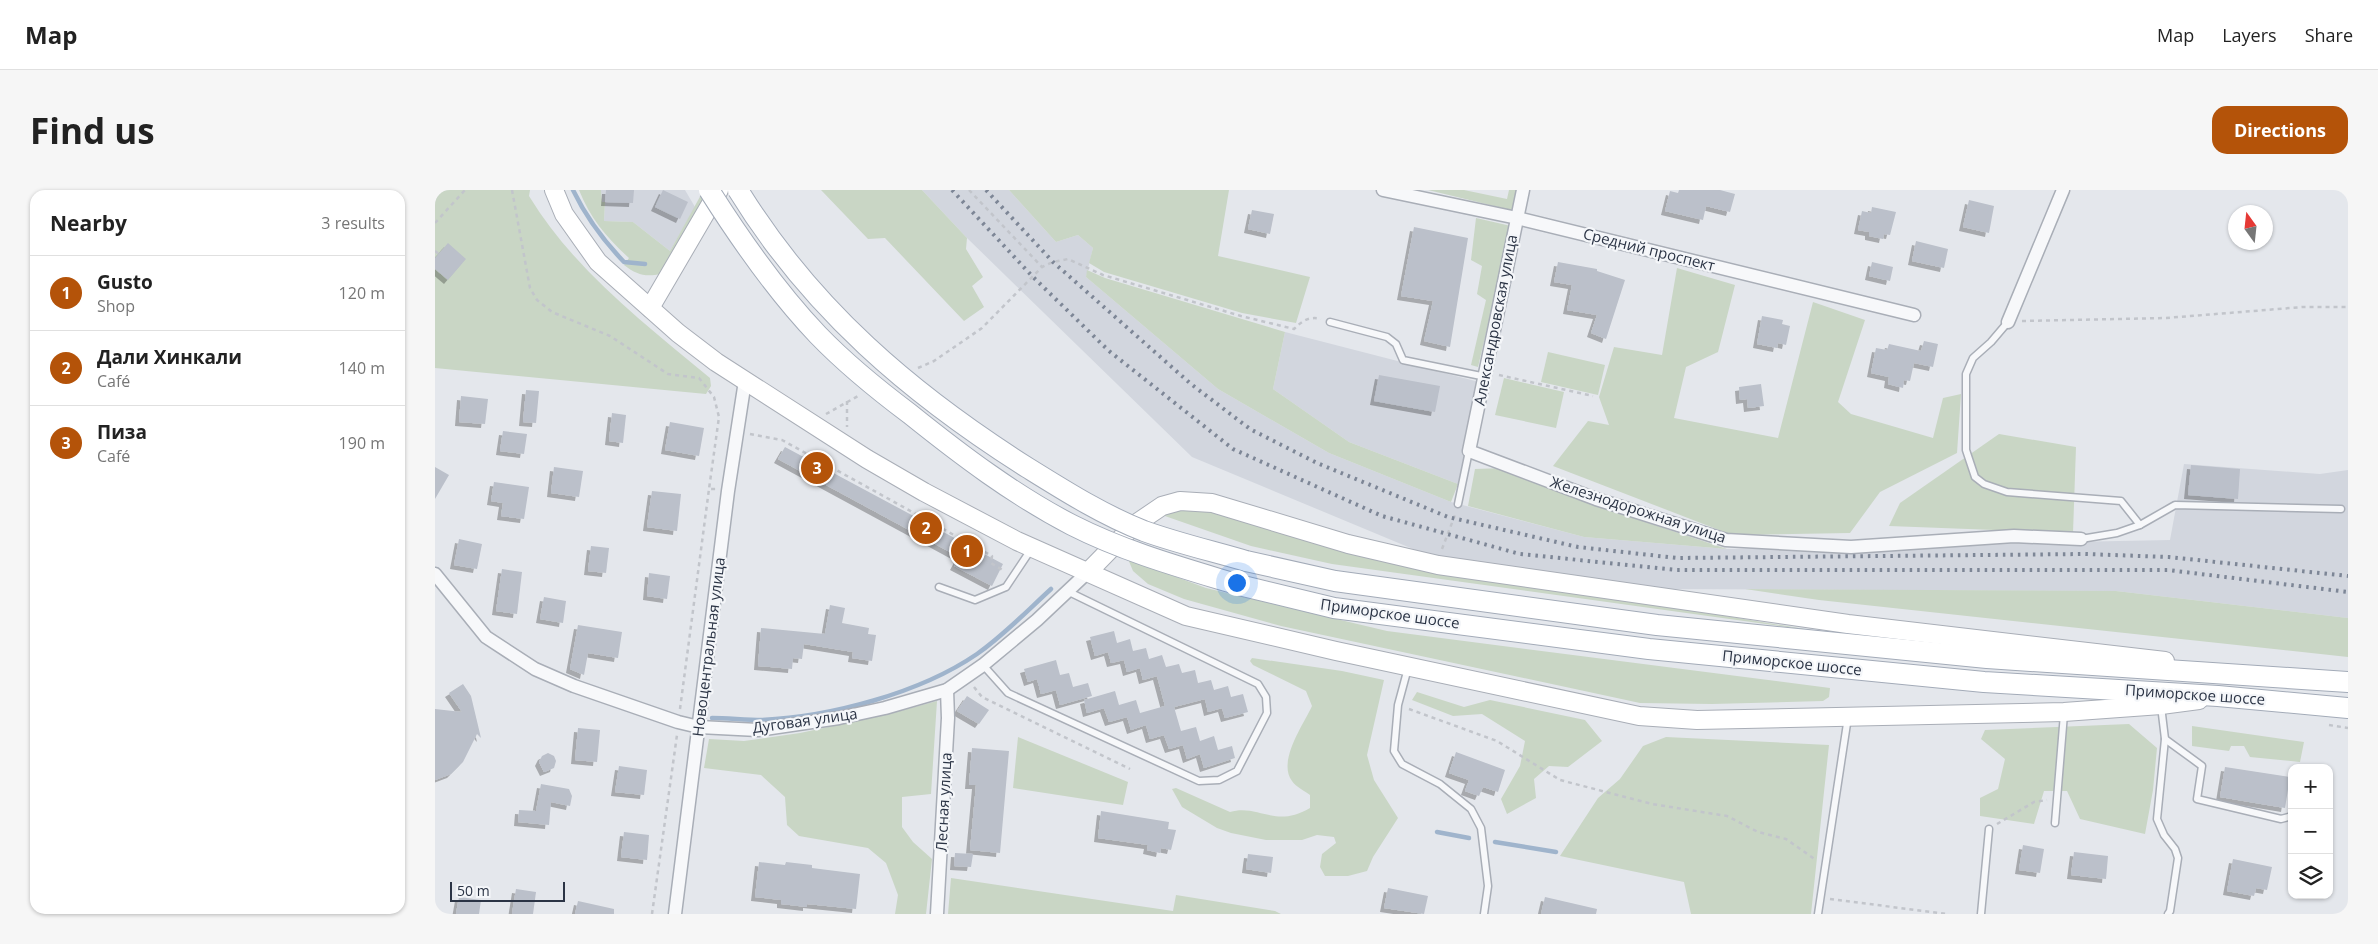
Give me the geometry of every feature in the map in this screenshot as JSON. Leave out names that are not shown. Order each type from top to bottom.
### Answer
[{"type":"main road","name":"Приморское шоссе","points":[[709,190],[735,230],[818,335],[878,389],[962,455],[1015,491],[1073,525],[1139,554],[1239,585],[1334,608],[1649,648],[1985,682],[2218,696],[2348,708]]},
{"type":"main road","name":"Приморское шоссе","points":[[738,190],[753,215],[811,289],[844,326],[895,373],[981,437],[1081,501],[1135,526],[1246,561],[1335,581],[1657,625],[1987,658],[2348,682]]},
{"type":"street","points":[[554,190],[564,214],[598,262],[693,344],[745,381],[847,447],[924,492],[1033,547],[1186,616],[1639,716],[1697,720],[2064,712],[2161,705],[2218,696]]},
{"type":"street","points":[[651,308],[719,190]]},
{"type":"street","name":"Средний проспект","points":[[1383,190],[1517,218],[1914,315]]},
{"type":"street","name":"Александровская улица","points":[[1469,451],[1523,190]]},
{"type":"street","points":[[2008,322],[2063,190]]},
{"type":"street","name":"Новоцентральная улица","points":[[675,914],[728,491],[745,381]]},
{"type":"street","name":"Железнодорожная улица","points":[[1469,451],[1597,499],[1726,540],[1851,547],[2013,536],[2081,539]]},
{"type":"street","points":[[1089,571],[1134,525],[1162,506],[1180,501],[1212,503],[1348,544],[1438,565],[1848,624],[2326,680]]},
{"type":"street","name":"Дуговая улица","points":[[435,574],[486,637],[535,669],[574,686],[678,722],[699,727],[758,730],[885,708],[947,690],[967,678],[983,665],[1089,571]]},
{"type":"street","name":"Лесная улица","points":[[937,914],[948,718],[947,690]]},
{"type":"lane","points":[[1330,322],[1387,337],[1396,344],[1403,360],[1486,374]]},
{"type":"lane","points":[[2008,322],[1991,342],[1973,358],[1966,374],[1966,450],[1975,477],[1984,484],[2007,492],[2121,501],[2140,525]]},
{"type":"lane","points":[[1458,504],[1469,451]]},
{"type":"lane","points":[[2081,539],[2117,533],[2140,525],[2175,505],[2341,509]]},
{"type":"lane","points":[[939,587],[975,600],[1006,587],[1033,547]]},
{"type":"lane","points":[[983,665],[1008,693],[1199,781],[1219,780],[1237,771],[1267,713],[1266,697],[1257,684],[1067,591]]},
{"type":"lane","points":[[1409,666],[1398,705],[1394,751],[1403,764],[1440,784],[1471,809],[1481,828],[1488,886],[1484,914]]},
{"type":"lane","points":[[2161,705],[2165,739],[2157,819],[2164,835],[2175,849],[2178,858],[2168,914]]},
{"type":"lane","points":[[2055,823],[2064,712]]},
{"type":"lane","points":[[1818,914],[1847,717]]},
{"type":"lane","points":[[2165,739],[2203,766],[2197,800],[2281,819],[2288,817]]},
{"type":"lane","points":[[1981,914],[1989,829]]},
{"type":"path","points":[[512,190],[530,288],[537,300],[552,312],[610,336],[667,374],[699,378],[714,397],[719,417],[652,914]]},
{"type":"path","points":[[969,190],[1042,267]]},
{"type":"path","points":[[435,223],[463,191]]},
{"type":"path","points":[[435,251],[439,254]]},
{"type":"path","points":[[914,370],[934,361],[982,328],[1042,267],[1068,259],[1103,275],[1241,316],[1294,329],[1303,320],[1315,318],[1330,322]]},
{"type":"path","points":[[2008,322],[2166,318],[2303,307],[2348,306]]},
{"type":"path","points":[[1486,374],[1593,396]]},
{"type":"path","points":[[809,422],[835,410],[863,393]]},
{"type":"path","points":[[847,401],[847,447]]},
{"type":"path","points":[[763,436],[782,440],[992,556],[991,564],[1014,577]]},
{"type":"path","points":[[709,488],[728,491]]},
{"type":"path","points":[[1438,565],[1443,543],[1458,504]]},
{"type":"path","points":[[967,678],[981,697],[1130,770]]},
{"type":"path","points":[[1398,705],[1497,742],[1559,780],[1652,804],[1727,816],[1758,832],[1786,839],[1825,867]]},
{"type":"path","points":[[1989,829],[2034,802],[2056,799]]},
{"type":"path","points":[[1821,898],[1947,914]]},
{"type":"shaded area","points":[[601,190],[685,190],[695,207],[670,251],[633,222],[604,221],[605,202],[602,203]]},
{"type":"shaded area","points":[[922,190],[1009,190],[1056,242],[1078,235],[1093,248],[1086,277],[1218,389],[1329,453],[1451,502],[1584,537],[1727,549],[2170,540],[2184,464],[2320,474],[2348,470],[2348,618],[2116,591],[1654,589],[1425,554],[1192,457],[967,238]]},
{"type":"shaded area","points":[[1285,332],[1479,382],[1458,484],[1349,442],[1273,389]]},
{"type":"green space","points":[[435,190],[530,190],[529,196],[547,223],[589,272],[612,295],[710,378],[711,386],[706,394],[435,368]]},
{"type":"green space","points":[[579,190],[601,190],[602,202],[605,202],[604,221],[633,222],[670,251],[702,193],[707,200],[661,274],[646,275],[637,273],[624,265],[629,258],[600,227],[588,210]]},
{"type":"green space","points":[[821,190],[922,190],[967,238],[966,249],[983,277],[972,286],[984,307],[964,321],[885,238],[868,239]]},
{"type":"green space","points":[[1009,190],[1229,190],[1218,256],[1310,277],[1296,323],[1242,313],[1104,272],[1089,263],[1093,248],[1078,235],[1056,242]]},
{"type":"green space","points":[[1428,190],[1464,190],[1507,199],[1509,190],[1518,190],[1515,207],[1511,210]]},
{"type":"green space","points":[[1476,218],[1511,226],[1478,367],[1471,365],[1486,300],[1477,294],[1482,266],[1471,260]]},
{"type":"green space","points":[[1677,268],[1735,285],[1718,352],[1686,367],[1674,418],[1778,438],[1813,302],[1865,320],[1838,402],[1851,414],[1933,438],[1943,398],[1961,394],[1957,453],[1880,492],[1850,533],[1732,535],[1553,466],[1588,421],[1609,425],[1599,397],[1614,347],[1662,355]]},
{"type":"green space","points":[[1087,270],[1105,278],[1285,332],[1273,389],[1349,442],[1458,484],[1451,502],[1329,453],[1218,389],[1086,277]]},
{"type":"green space","points":[[1548,352],[1605,365],[1598,395],[1541,382]]},
{"type":"green space","points":[[1504,378],[1564,392],[1556,428],[1495,415]]},
{"type":"green space","points":[[1999,434],[2076,447],[2073,533],[1889,526],[1900,503]]},
{"type":"green space","points":[[1504,468],[1600,507],[1727,549],[1584,537],[1468,506],[1475,469]]},
{"type":"green space","points":[[1182,506],[1214,507],[1672,607],[1823,632],[1332,564],[1251,546],[1162,515]]},
{"type":"green space","points":[[1128,559],[1206,588],[1387,631],[1830,688],[1829,697],[1823,701],[1712,704],[1640,703],[1281,626],[1184,599],[1148,584],[1133,571]]},
{"type":"green space","points":[[1745,589],[2116,591],[2348,618],[2348,657],[1819,600]]},
{"type":"green space","points":[[1252,658],[1342,671],[1384,680],[1367,755],[1374,780],[1398,818],[1373,857],[1367,871],[1348,876],[1325,876],[1320,867],[1322,854],[1336,843],[1334,837],[1317,835],[1302,840],[1266,840],[1231,833],[1217,828],[1182,807],[1172,789],[1176,788],[1230,812],[1240,810],[1287,816],[1298,814],[1310,808],[1310,795],[1292,781],[1288,773],[1288,763],[1293,743],[1312,706],[1306,691],[1253,665],[1250,661]]},
{"type":"green space","points":[[1417,692],[1464,707],[1490,700],[1585,720],[1602,741],[1568,767],[1549,766],[1534,779],[1536,798],[1507,814],[1501,799],[1520,766],[1525,741],[1482,714],[1453,716],[1412,700]]},
{"type":"green space","points":[[937,701],[931,794],[902,797],[902,827],[913,842],[932,859],[926,914],[895,914],[898,895],[886,863],[868,848],[799,836],[787,825],[785,797],[761,775],[704,768],[709,739],[744,741],[800,733],[885,715]]},
{"type":"green space","points":[[2129,724],[2157,748],[2153,790],[2145,834],[2080,819],[2067,791],[2044,791],[2034,824],[1980,816],[1980,798],[1998,789],[2005,759],[1981,739],[1985,730]]},
{"type":"green space","points":[[2192,726],[2304,742],[2300,762],[2250,757],[2244,746],[2231,746],[2229,751],[2192,746]]},
{"type":"green space","points":[[1018,737],[1128,782],[1123,805],[1013,788]]},
{"type":"green space","points":[[1666,737],[1829,745],[1811,914],[1691,914],[1684,882],[1560,856],[1598,798],[1620,779],[1643,746]]},
{"type":"green space","points":[[951,878],[1173,911],[1176,895],[1275,911],[1281,914],[948,914]]},
{"type":"building","points":[[606,190],[634,190],[633,203],[605,202]]},
{"type":"building","points":[[663,190],[688,202],[680,219],[655,207]]},
{"type":"building","points":[[1679,190],[1720,190],[1735,194],[1730,212],[1706,206],[1703,220],[1665,211],[1670,191],[1678,193]]},
{"type":"building","points":[[1969,200],[1994,206],[1989,233],[1963,227]]},
{"type":"building","points":[[1872,207],[1896,212],[1890,235],[1884,234],[1883,239],[1869,236],[1869,232],[1858,230],[1862,211],[1871,213]]},
{"type":"building","points":[[1252,210],[1274,214],[1270,234],[1248,229]]},
{"type":"building","points":[[1414,227],[1468,238],[1450,347],[1424,341],[1433,301],[1401,296]]},
{"type":"building","points":[[1916,241],[1948,249],[1944,268],[1912,261]]},
{"type":"building","points":[[448,243],[466,259],[448,280],[435,269],[435,258]]},
{"type":"building","points":[[1558,262],[1597,269],[1597,271],[1625,280],[1606,339],[1591,333],[1597,315],[1567,310],[1572,285],[1554,282]]},
{"type":"building","points":[[1872,262],[1893,267],[1890,281],[1869,276]]},
{"type":"building","points":[[1762,316],[1783,320],[1782,324],[1790,326],[1786,345],[1778,343],[1777,348],[1757,344]]},
{"type":"building","points":[[1924,341],[1938,344],[1933,367],[1914,363],[1910,381],[1904,380],[1903,388],[1888,384],[1889,377],[1871,373],[1876,348],[1887,350],[1889,344],[1921,351]]},
{"type":"building","points":[[1379,375],[1440,386],[1435,412],[1374,401]]},
{"type":"building","points":[[1761,384],[1764,406],[1748,408],[1747,399],[1740,400],[1739,387]]},
{"type":"building","points":[[526,390],[539,391],[536,423],[523,422]]},
{"type":"building","points":[[461,396],[488,399],[485,424],[459,422]]},
{"type":"building","points":[[612,413],[626,415],[623,443],[609,441]]},
{"type":"building","points":[[670,422],[704,428],[699,456],[665,450]]},
{"type":"building","points":[[503,431],[527,434],[524,454],[500,451]]},
{"type":"building","points":[[785,447],[1003,564],[992,586],[954,566],[959,557],[778,459]]},
{"type":"building","points":[[2191,465],[2240,469],[2238,499],[2188,495]]},
{"type":"building","points":[[435,467],[449,475],[435,499]]},
{"type":"building","points":[[554,467],[583,471],[579,497],[551,493]]},
{"type":"building","points":[[494,482],[529,487],[524,519],[501,516],[503,503],[491,501]]},
{"type":"building","points":[[652,491],[681,494],[677,531],[647,527]]},
{"type":"building","points":[[459,539],[482,544],[477,569],[454,565]]},
{"type":"building","points":[[591,546],[609,548],[606,573],[588,571]]},
{"type":"building","points":[[502,569],[522,572],[517,614],[496,611]]},
{"type":"building","points":[[649,573],[670,576],[667,599],[647,596]]},
{"type":"building","points":[[544,597],[566,601],[563,623],[540,619]]},
{"type":"building","points":[[830,605],[845,608],[842,623],[869,628],[868,634],[876,635],[872,661],[852,658],[853,652],[804,644],[802,659],[793,658],[792,669],[758,666],[761,628],[825,634]]},
{"type":"building","points":[[578,625],[622,632],[618,658],[588,653],[584,675],[570,669]]},
{"type":"building","points":[[1114,631],[1117,643],[1130,639],[1133,651],[1146,648],[1149,659],[1162,655],[1166,667],[1179,664],[1182,673],[1195,670],[1198,683],[1211,680],[1214,690],[1228,686],[1231,697],[1243,694],[1248,712],[1225,718],[1222,708],[1208,712],[1205,699],[1174,707],[1181,731],[1196,727],[1200,741],[1214,736],[1218,750],[1232,746],[1235,758],[1204,768],[1200,754],[1187,759],[1183,745],[1169,749],[1164,735],[1150,739],[1146,725],[1131,730],[1127,717],[1109,722],[1104,708],[1087,713],[1084,700],[1115,691],[1119,705],[1136,700],[1140,713],[1165,706],[1157,676],[1143,680],[1140,668],[1127,672],[1124,660],[1111,663],[1108,652],[1095,656],[1090,637]]},
{"type":"building","points":[[1056,660],[1060,675],[1069,673],[1073,687],[1088,683],[1092,696],[1060,705],[1056,690],[1041,694],[1037,679],[1028,682],[1024,669]]},
{"type":"building","points":[[463,684],[471,696],[481,738],[477,734],[463,762],[451,774],[435,780],[435,709],[462,712],[449,693]]},
{"type":"building","points":[[967,696],[989,710],[979,724],[957,711]]},
{"type":"building","points":[[578,728],[600,730],[597,762],[575,760]]},
{"type":"building","points":[[972,748],[1009,751],[1000,853],[970,850],[976,785],[969,785]]},
{"type":"building","points":[[1456,752],[1505,770],[1498,792],[1483,787],[1479,796],[1465,791],[1469,780],[1449,773]]},
{"type":"building","points":[[548,753],[554,756],[556,761],[554,768],[544,772],[539,762],[542,756]]},
{"type":"building","points":[[619,766],[647,770],[644,795],[615,792]]},
{"type":"building","points":[[2225,767],[2288,777],[2285,808],[2220,797]]},
{"type":"building","points":[[541,784],[569,789],[572,796],[570,806],[551,802],[549,825],[518,822],[519,810],[536,811]]},
{"type":"building","points":[[1101,811],[1169,822],[1168,829],[1176,830],[1171,850],[1161,848],[1160,853],[1147,850],[1148,845],[1098,838]]},
{"type":"building","points":[[624,832],[649,835],[647,860],[621,857]]},
{"type":"building","points":[[2023,845],[2044,849],[2040,873],[2019,870]]},
{"type":"building","points":[[2074,852],[2108,856],[2106,879],[2071,875]]},
{"type":"building","points":[[955,853],[973,854],[971,867],[954,866]]},
{"type":"building","points":[[1248,854],[1273,857],[1271,873],[1246,869]]},
{"type":"building","points":[[2233,859],[2272,867],[2267,890],[2256,888],[2254,896],[2227,891]]},
{"type":"building","points":[[759,862],[785,865],[786,862],[812,865],[812,868],[860,874],[856,909],[807,904],[807,907],[781,904],[781,900],[755,897]]},
{"type":"building","points":[[1388,888],[1428,896],[1424,914],[1384,908]]},
{"type":"building","points":[[516,889],[536,892],[533,914],[512,914]]},
{"type":"building","points":[[459,897],[481,900],[479,914],[456,914]]},
{"type":"building","points":[[1545,897],[1597,909],[1596,914],[1541,914]]},
{"type":"building","points":[[578,901],[614,909],[614,914],[575,914]]},
{"type":"waterway","points":[[573,190],[595,228],[624,262],[645,264]]},
{"type":"waterway","points":[[712,718],[762,720],[788,718],[845,708],[902,691],[954,668],[977,654],[1006,631],[1051,589]]},
{"type":"waterway","points":[[1437,832],[1469,838]]},
{"type":"waterway","points":[[1495,842],[1556,852]]},
{"type":"railway","points":[[952,190],[1032,276],[1109,351],[1233,449],[1382,516],[1520,554],[1677,570],[2168,570],[2348,592]]},
{"type":"railway","points":[[986,190],[1053,262],[1191,384],[1250,429],[1317,463],[1448,517],[1578,547],[1677,558],[2085,554],[2169,557],[2348,576]]},
{"type":"place","name":"Пиза","points":[[817,468]]},
{"type":"place","name":"Дали Хинкали","points":[[926,528]]},
{"type":"place","name":"Gusto","points":[[967,551]]}]
